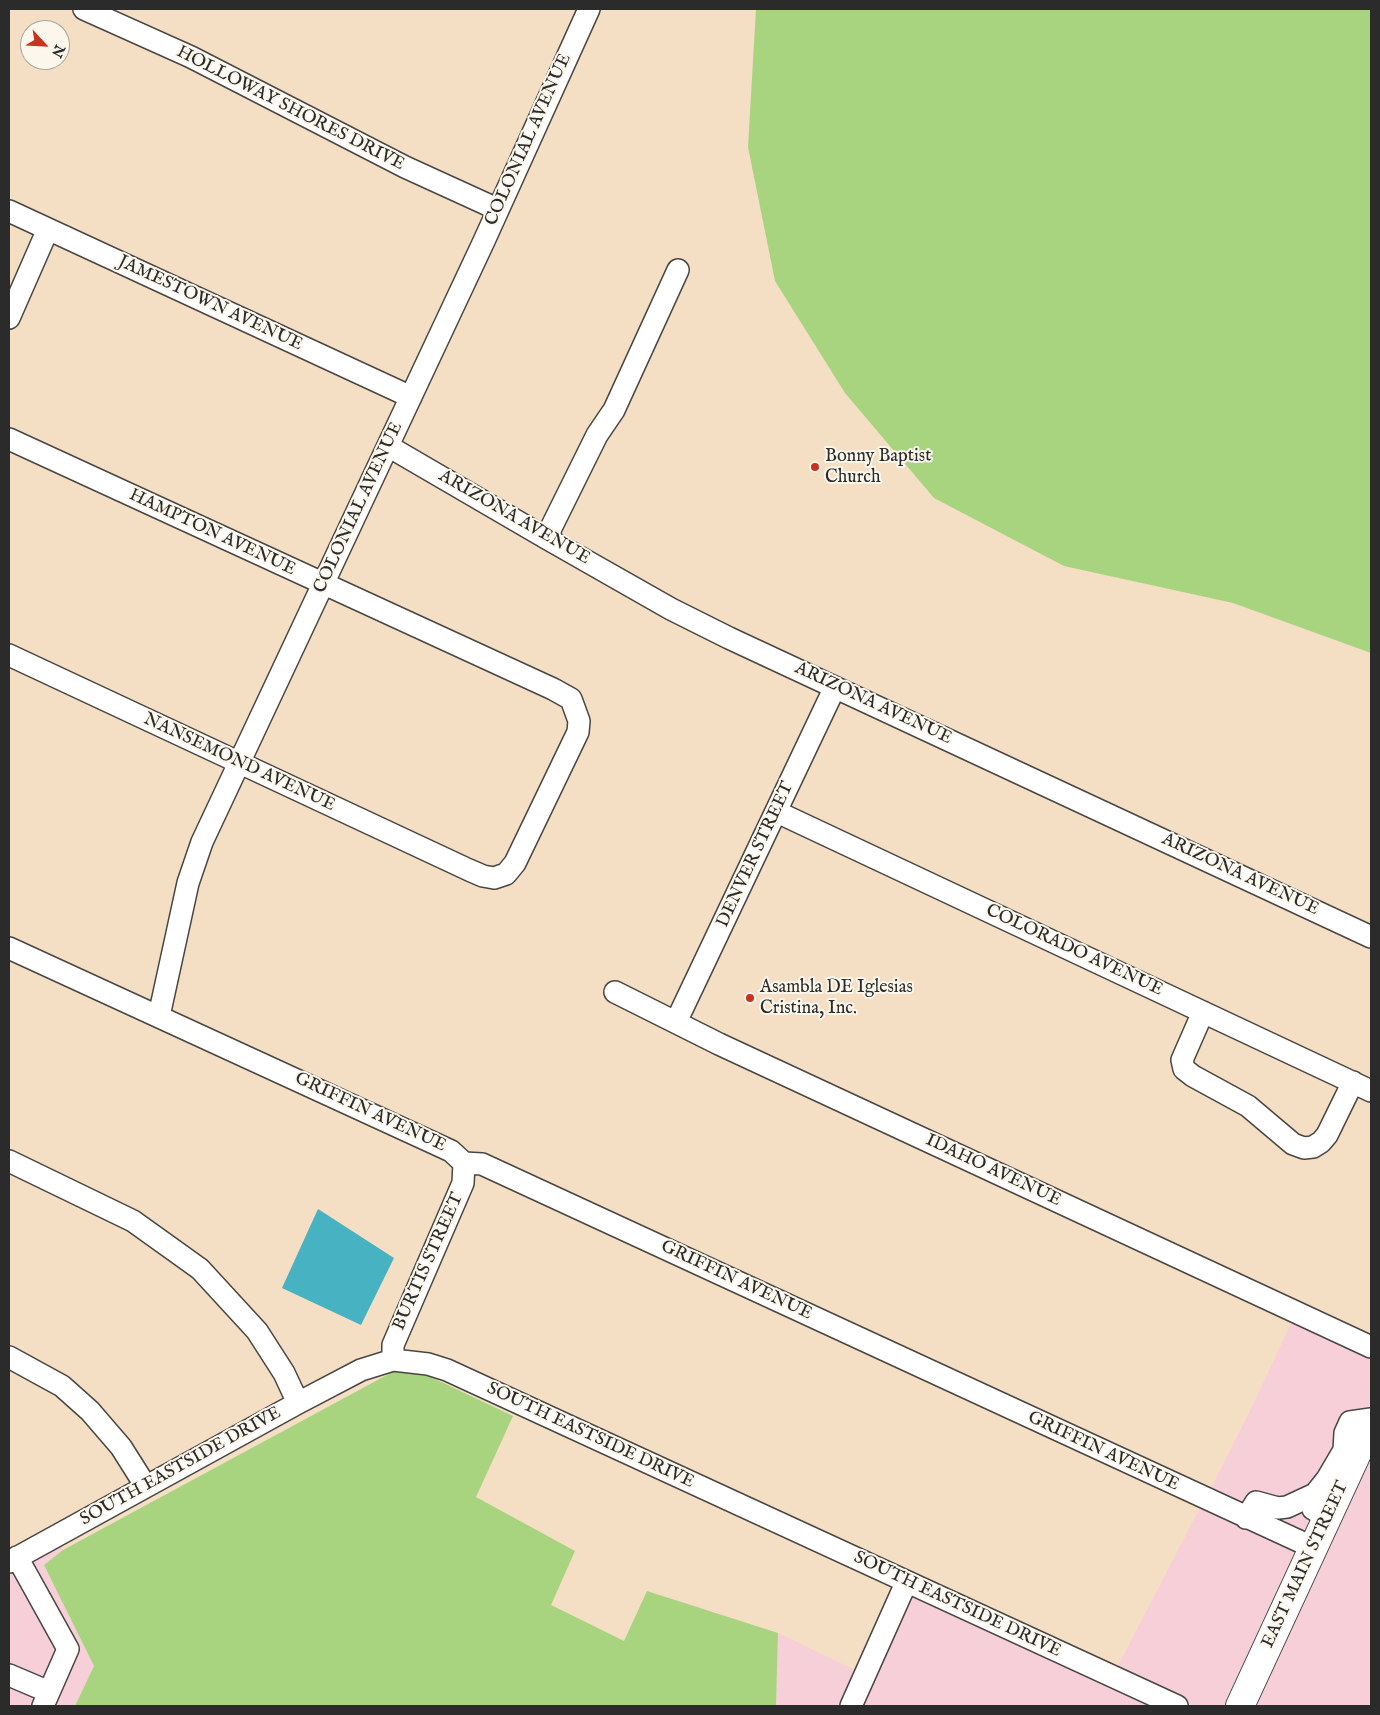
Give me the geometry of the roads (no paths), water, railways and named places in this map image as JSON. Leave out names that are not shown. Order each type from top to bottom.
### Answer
[{"type":"main road","name":"EAST MAIN STREET","points":[[1240,1706],[1328,1518],[1362,1430]]},
{"type":"street","name":"HOLLOWAY SHORES DRIVE","points":[[84,9],[191,57],[405,167],[497,208]]},
{"type":"street","name":"COLONIAL AVENUE","points":[[158,1016],[194,860],[411,397],[589,9]]},
{"type":"street","name":"JAMESTOWN AVENUE","points":[[9,211],[411,397]]},
{"type":"street","points":[[9,318],[48,229]]},
{"type":"street","points":[[546,538],[597,435],[614,410],[678,270]]},
{"type":"street","name":"HAMPTON AVENUE","points":[[9,439],[497,664]]},
{"type":"street","name":"ARIZONA AVENUE","points":[[388,446],[671,609],[835,688],[1371,937]]},
{"type":"street","name":"NANSEMOND AVENUE","points":[[9,655],[482,876],[494,878],[506,874],[515,864],[578,732],[580,721],[571,699],[497,664]]},
{"type":"street","name":"DENVER STREET","points":[[676,1022],[835,688]]},
{"type":"street","name":"COLORADO AVENUE","points":[[777,812],[1362,1086]]},
{"type":"street","name":"GRIFFIN AVENUE","points":[[9,948],[451,1151],[464,1163],[482,1164],[1314,1548]]},
{"type":"street","name":"IDAHO AVENUE","points":[[616,992],[719,1044],[1371,1347]]},
{"type":"street","points":[[1204,1012],[1182,1060],[1184,1069],[1193,1076],[1248,1106],[1293,1144],[1304,1148],[1313,1147],[1322,1142],[1362,1086]]},
{"type":"street","points":[[9,1161],[133,1221],[200,1269],[257,1331],[284,1374],[298,1403]]},
{"type":"street","name":"BURTIS STREET","points":[[393,1360],[393,1345],[463,1183],[464,1163]]},
{"type":"street","points":[[9,1357],[62,1386],[90,1412],[121,1447],[145,1485]]},
{"type":"street","name":"SOUTH EASTSIDE DRIVE","points":[[13,1559],[145,1485],[361,1370],[393,1360],[428,1364],[447,1370],[1176,1706]]},
{"type":"street","points":[[1246,1518],[1256,1502],[1278,1508],[1287,1507],[1314,1494],[1328,1479],[1344,1450],[1362,1430]]},
{"type":"street","points":[[1314,1494],[1313,1509],[1328,1518]]},
{"type":"street","points":[[9,1675],[46,1699],[68,1649],[13,1559]]},
{"type":"street","points":[[851,1706],[906,1583]]},
{"type":"water","points":[[318,1209],[394,1258],[361,1325],[282,1288]]},
{"type":"place","name":"Bonny Baptist Church","points":[[815,467]]},
{"type":"place","name":"Asambla DE Iglesias Cristina, Inc.","points":[[750,998]]}]
